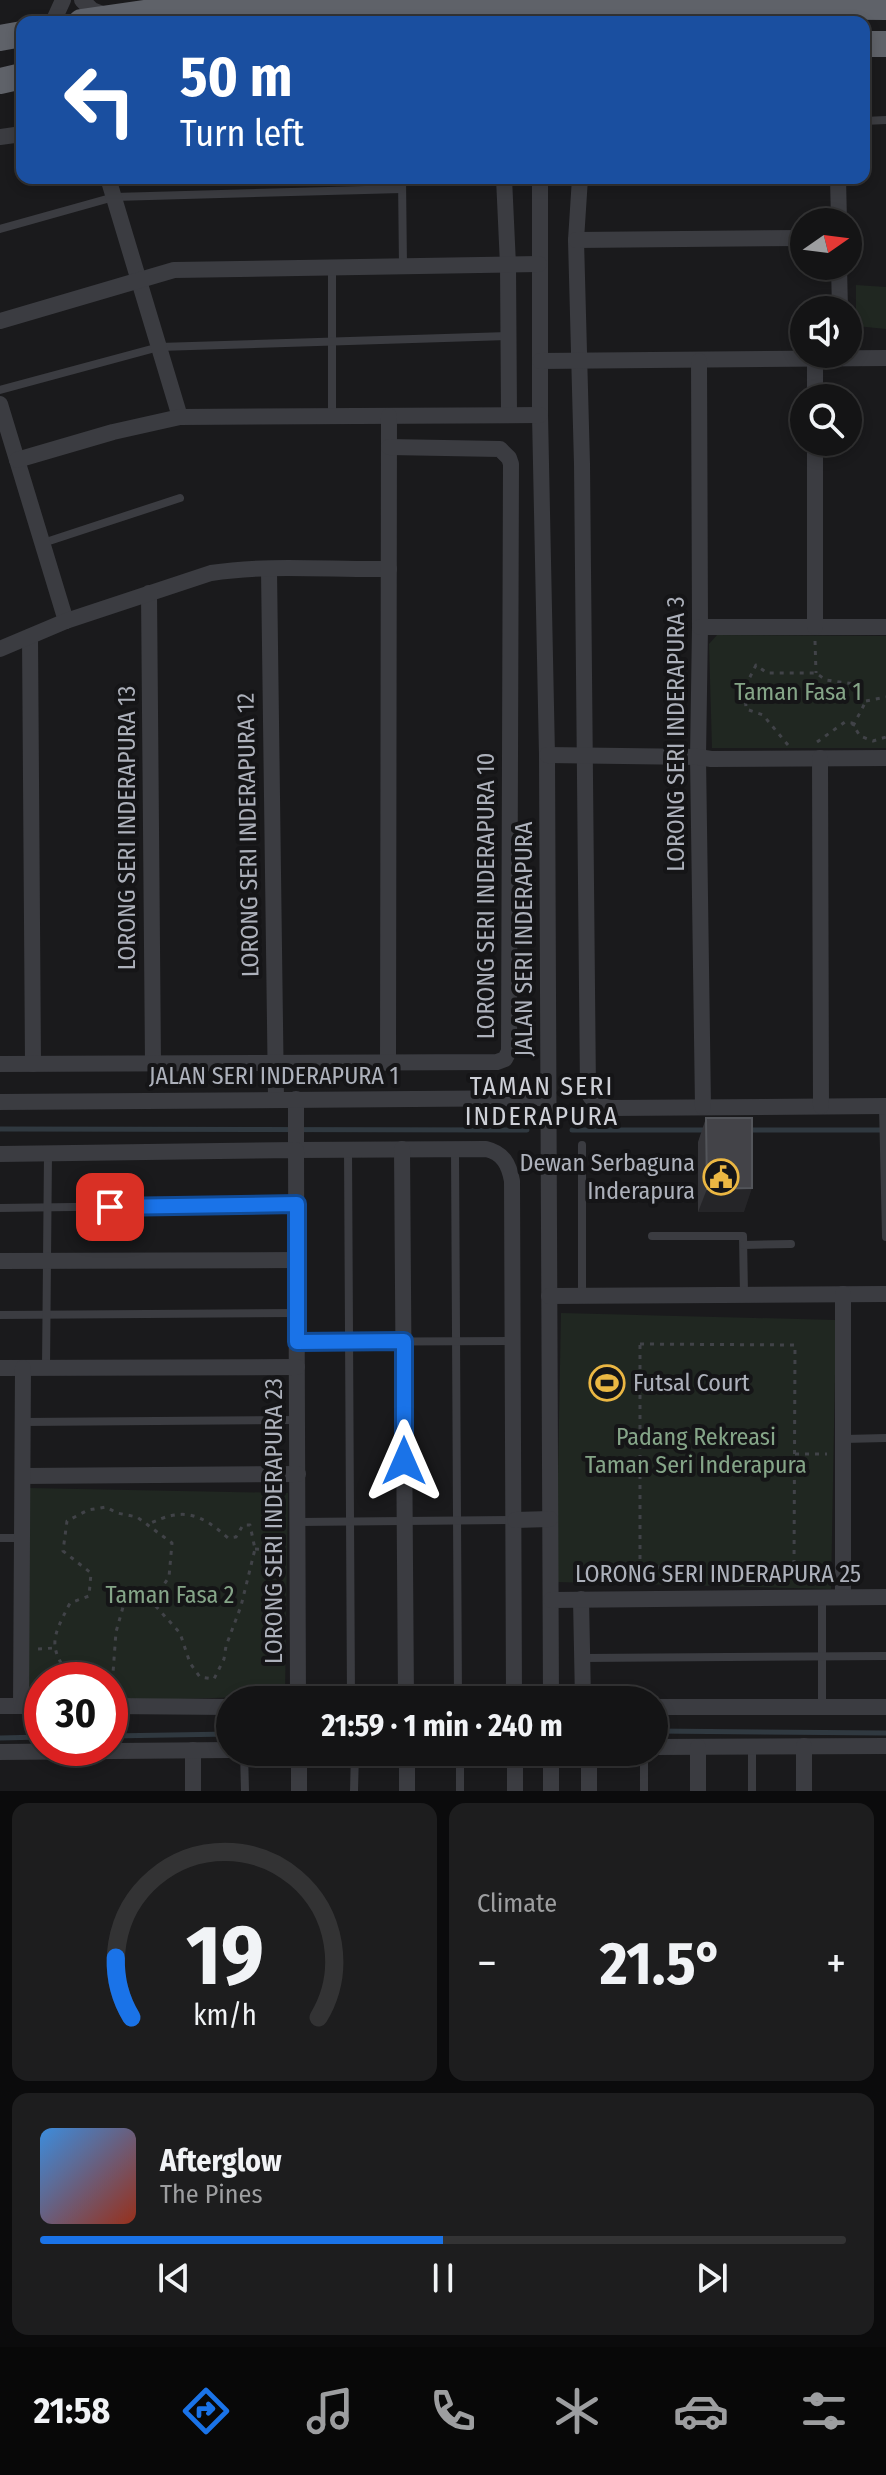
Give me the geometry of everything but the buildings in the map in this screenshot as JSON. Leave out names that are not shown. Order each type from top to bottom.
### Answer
[{"type":"highway","points":[[117,16],[222,2],[756,3],[886,7]]},
{"type":"street","points":[[82,0],[92,10],[107,16]]},
{"type":"street","points":[[110,184],[180,417]]},
{"type":"street","points":[[504,184],[509,414]]},
{"type":"street","name":"JALAN SERI INDERAPURA","points":[[540,184],[540,415],[547,755],[551,1686]]},
{"type":"street","points":[[580,184],[576,240],[582,464],[588,1092],[592,1101],[610,1108],[821,1106],[884,1109]]},
{"type":"street","points":[[838,184],[839,208]]},
{"type":"street","points":[[576,240],[790,238]]},
{"type":"street","points":[[0,321],[174,270],[539,264]]},
{"type":"street","points":[[862,357],[886,358]]},
{"type":"street","points":[[540,361],[790,359]]},
{"type":"street","name":"LORONG SERI INDERAPURA 3","points":[[699,361],[698,757],[703,1107]]},
{"type":"street","points":[[0,404],[66,621]]},
{"type":"street","points":[[17,460],[113,432],[180,417],[540,415]]},
{"type":"street","points":[[0,1064],[388,1063],[389,416]]},
{"type":"street","name":"LORONG SERI INDERAPURA 10","points":[[388,1063],[497,1062],[505,1059],[509,1051],[511,464],[500,449],[389,447]]},
{"type":"street","points":[[815,456],[815,627]]},
{"type":"street","points":[[0,649],[66,621],[211,573],[389,569]]},
{"type":"street","name":"LORONG SERI INDERAPURA 12","points":[[269,570],[276,1099]]},
{"type":"street","name":"LORONG SERI INDERAPURA 13","points":[[149,593],[153,1064]]},
{"type":"street","points":[[700,627],[886,627]]},
{"type":"street","points":[[30,637],[33,1064]]},
{"type":"street","points":[[547,755],[711,759],[816,751],[886,758]]},
{"type":"street","points":[[816,751],[821,1106]]},
{"type":"street","name":"JALAN SERI INDERAPURA 1","points":[[0,1102],[276,1099],[296,1107],[548,1098]]},
{"type":"street","name":"LORONG SERI INDERAPURA 23","points":[[296,1107],[298,1686]]},
{"type":"street","points":[[0,1154],[296,1144],[348,1149],[486,1149],[497,1152],[510,1169],[512,1181],[514,1686]]},
{"type":"street","points":[[402,1149],[406,1686]]},
{"type":"street","points":[[0,1261],[297,1260]]},
{"type":"street","points":[[843,1294],[843,1597]]},
{"type":"street","points":[[549,1296],[886,1294]]},
{"type":"street","points":[[0,1368],[297,1367]]},
{"type":"street","points":[[0,1706],[21,1706],[23,1368]]},
{"type":"street","points":[[23,1476],[298,1474]]},
{"type":"street","points":[[515,1520],[550,1519]]},
{"type":"street","name":"LORONG SERI INDERAPURA 25","points":[[551,1600],[886,1597]]},
{"type":"street","points":[[581,1599],[583,1686]]},
{"type":"street","points":[[128,1706],[216,1707]]},
{"type":"street","points":[[668,1707],[886,1707]]},
{"type":"street","points":[[804,1746],[804,1791]]},
{"type":"street","points":[[668,1747],[886,1746]]},
{"type":"street","points":[[698,1747],[698,1791]]},
{"type":"street","points":[[193,1750],[193,1791]]},
{"type":"street","points":[[0,1752],[216,1750]]},
{"type":"street","points":[[299,1766],[299,1791]]},
{"type":"street","points":[[407,1766],[407,1791]]},
{"type":"street","points":[[515,1766],[515,1791]]},
{"type":"street","points":[[551,1766],[551,1791]]},
{"type":"street","points":[[589,1766],[589,1791]]},
{"type":"lane","points":[[402,184],[403,266]]},
{"type":"lane","points":[[0,229],[114,197],[402,189]]},
{"type":"lane","points":[[332,266],[332,416]]},
{"type":"lane","points":[[0,390],[159,347],[508,336]]},
{"type":"lane","points":[[43,543],[180,498]]},
{"type":"lane","points":[[884,1109],[886,1237]]},
{"type":"lane","points":[[582,1145],[582,1296]]},
{"type":"lane","points":[[348,1149],[351,1686]]},
{"type":"lane","points":[[455,1149],[458,1686]]},
{"type":"lane","points":[[46,1368],[48,1154]]},
{"type":"lane","points":[[0,1208],[297,1204]]},
{"type":"lane","points":[[652,1236],[743,1236],[744,1295]]},
{"type":"lane","points":[[744,1245],[791,1244]]},
{"type":"lane","points":[[0,1315],[297,1313]]},
{"type":"lane","points":[[297,1342],[514,1341]]},
{"type":"lane","points":[[23,1422],[297,1420]]},
{"type":"lane","points":[[844,1447],[886,1438]]},
{"type":"lane","points":[[298,1522],[515,1520]]},
{"type":"lane","points":[[0,1538],[22,1538]]},
{"type":"lane","points":[[822,1597],[822,1707]]},
{"type":"lane","points":[[582,1658],[886,1656]]},
{"type":"lane","points":[[752,1746],[752,1791]]},
{"type":"lane","points":[[244,1766],[245,1791]]},
{"type":"lane","points":[[354,1791],[355,1766]]},
{"type":"lane","points":[[460,1766],[460,1791]]},
{"type":"lane","points":[[644,1766],[644,1791]]},
{"type":"path","points":[[815,627],[816,673]]},
{"type":"path","points":[[791,748],[763,715],[746,709],[745,687],[756,665],[767,673],[816,673],[826,680],[854,684],[858,695],[866,701],[886,697]]},
{"type":"path","points":[[853,726],[866,701]]},
{"type":"path","points":[[816,751],[821,740],[845,722],[853,726],[860,736],[873,741],[886,737]]},
{"type":"path","points":[[640,1344],[795,1345],[795,1454],[794,1568],[640,1567],[640,1344]]},
{"type":"path","points":[[795,1454],[844,1447]]},
{"type":"path","points":[[59,1662],[55,1656],[58,1626],[70,1603],[89,1596],[91,1573],[63,1551],[67,1521],[88,1510],[106,1507],[137,1517],[172,1543],[169,1577],[152,1602]]},
{"type":"path","points":[[114,1662],[116,1632],[123,1607],[136,1602],[152,1602],[180,1633],[190,1663],[200,1677],[214,1679],[224,1659],[241,1606],[255,1549],[250,1525],[243,1525],[236,1537],[228,1538],[196,1515],[175,1514],[149,1524]]},
{"type":"path","points":[[255,1549],[298,1550]]},
{"type":"green space","points":[[856,285],[886,287],[886,329],[862,327],[862,296],[856,296]]},
{"type":"green space","name":"Taman Fasa 1","points":[[717,635],[886,636],[886,748],[712,748],[709,644]]},
{"type":"green space","name":"Padang Rekreasi Taman Seri Inderapura","points":[[561,1313],[836,1320],[831,1589],[556,1582]]},
{"type":"green space","name":"Taman Fasa 2","points":[[28,1488],[288,1493],[285,1686],[216,1686],[216,1698],[128,1700],[128,1662],[26,1662]]},
{"type":"waterway","points":[[0,1129],[527,1130]]},
{"type":"waterway","points":[[572,1130],[707,1130]]},
{"type":"waterway","points":[[749,1130],[883,1130]]},
{"type":"waterway","points":[[668,1731],[886,1733]]},
{"type":"waterway","points":[[128,1736],[216,1734]]},
{"type":"waterway","points":[[0,1738],[24,1737]]},
{"type":"place","name":"Dewan Serbaguna Inderapura","points":[[721,1177]]},
{"type":"place","name":"Futsal Court","points":[[607,1383]]},
{"type":"district","name":"TAMAN SERI INDERAPURA","points":[[542,1101]]},
{"type":"route","points":[[110,1207],[297,1204],[297,1342],[404,1341],[404,1461]]}]
